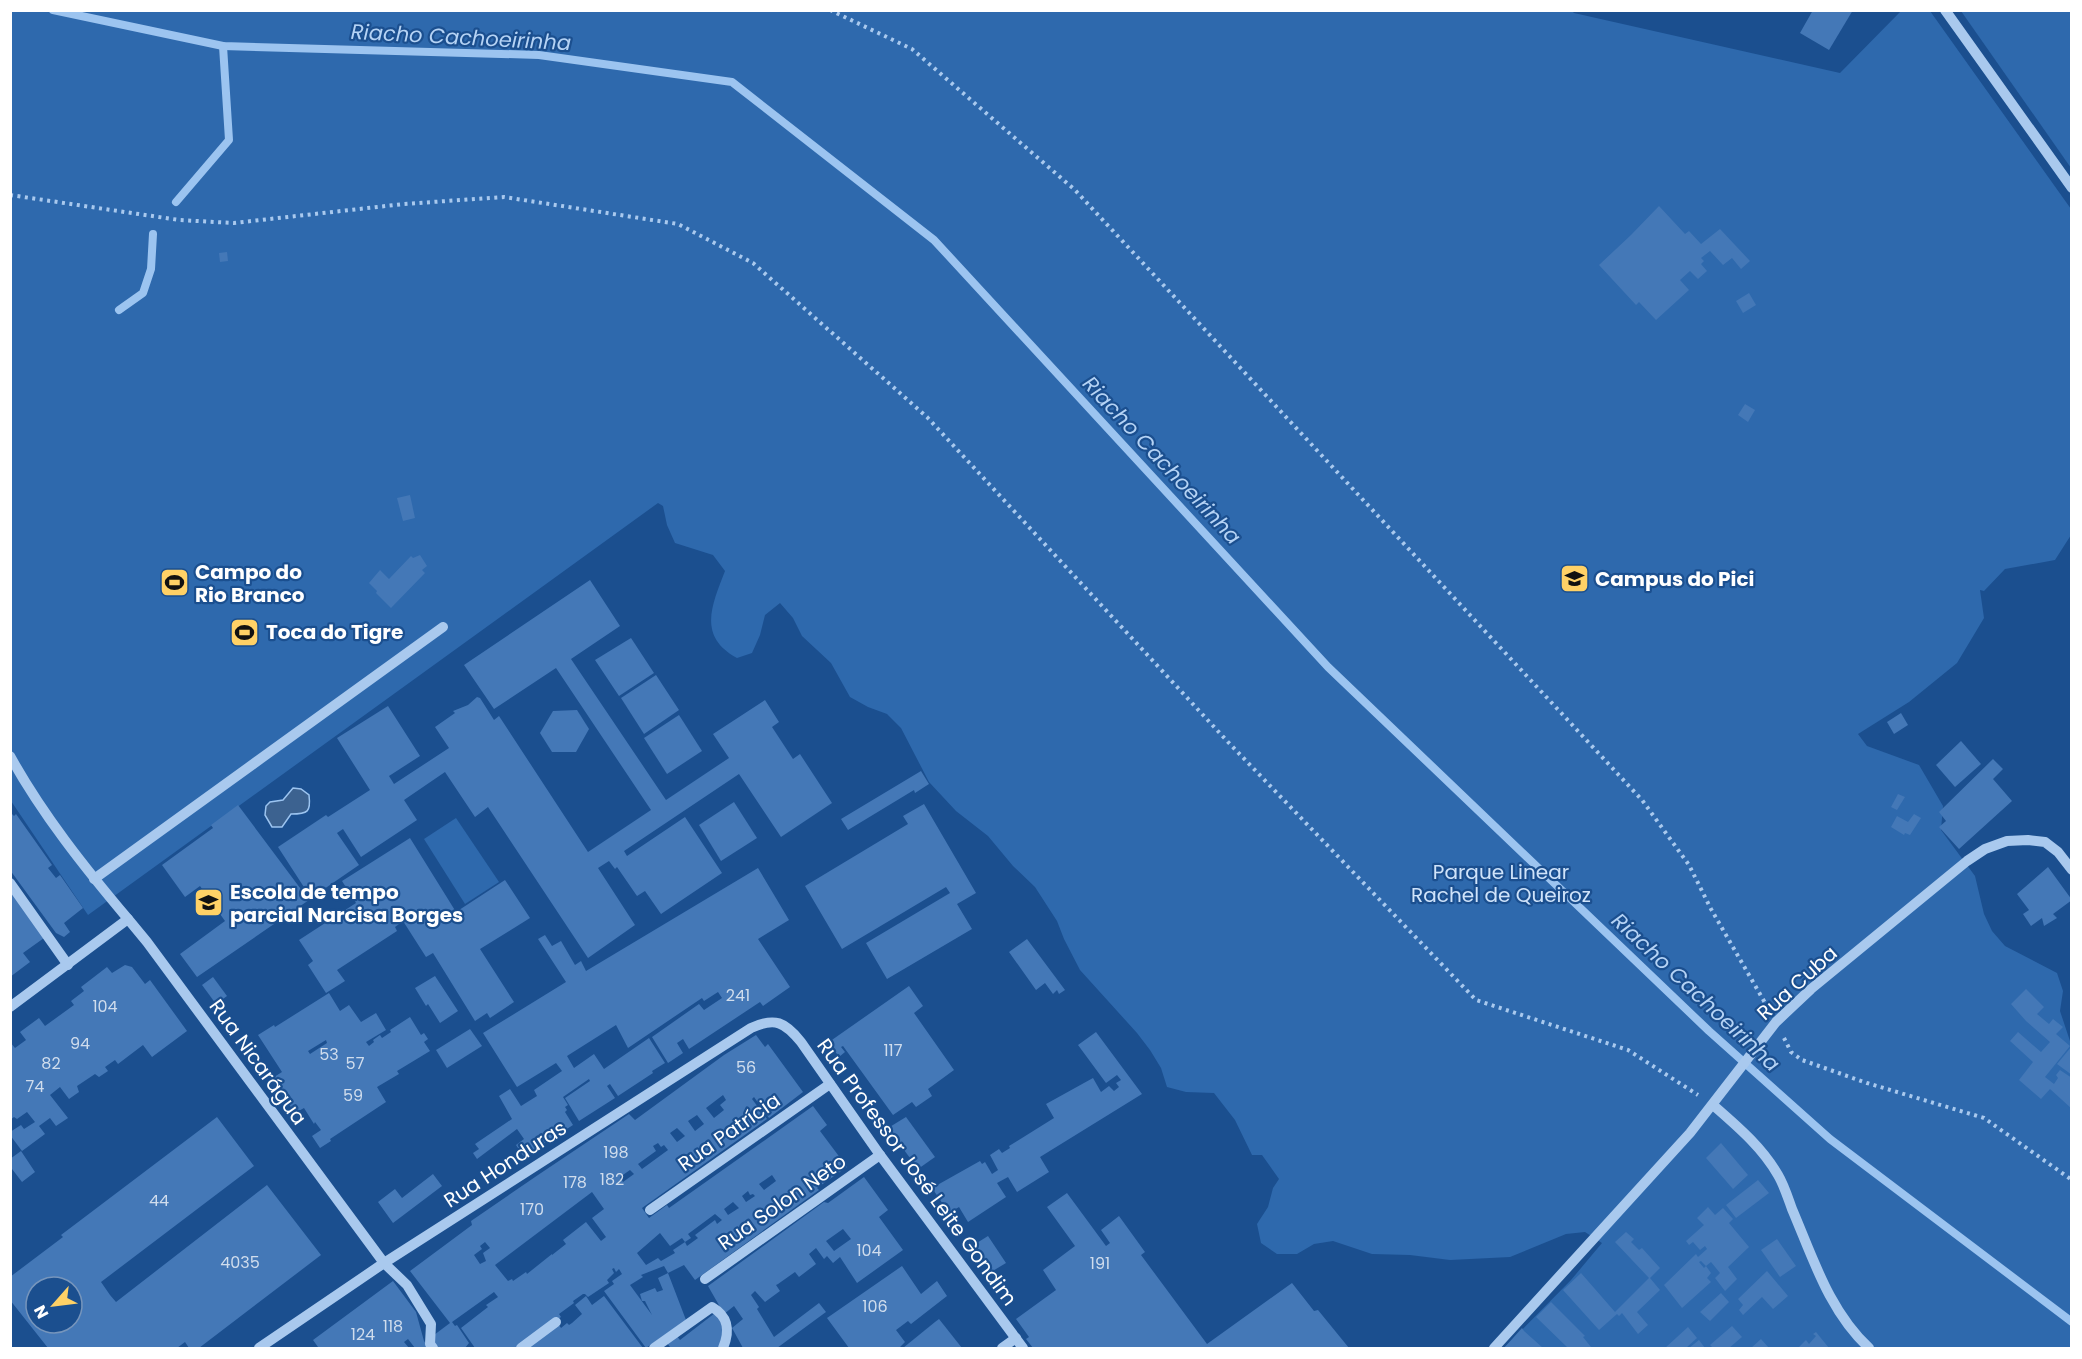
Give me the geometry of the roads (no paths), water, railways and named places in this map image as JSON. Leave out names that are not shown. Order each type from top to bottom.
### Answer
[{"type":"street","points":[[1945,10],[2072,188]]},
{"type":"street","points":[[94,879],[443,627]]},
{"type":"street","name":"Rua Nicarágua","points":[[10,756],[25,783],[94,879],[147,942],[384,1263],[407,1285],[431,1324],[430,1344],[433,1348]]},
{"type":"street","name":"Rua Cuba","points":[[1494,1348],[1690,1133],[1776,1022],[1811,989],[1967,861],[1985,849],[2007,841],[2045,842],[2058,852],[2072,870]]},
{"type":"street","points":[[10,883],[68,965]]},
{"type":"street","points":[[10,1007],[128,919]]},
{"type":"street","name":"Rua Honduras","points":[[259,1348],[384,1263],[751,1028],[764,1022],[776,1022]]},
{"type":"street","name":"Rua Professor José Leite Gondim","points":[[776,1022],[790,1028],[880,1155],[1023,1348]]},
{"type":"street","name":"Rua Patrícia","points":[[650,1210],[830,1084]]},
{"type":"street","points":[[1713,1104],[1748,1135],[1778,1175],[1826,1290],[1839,1312],[1869,1348]]},
{"type":"street","name":"Rua Solon Neto","points":[[705,1280],[880,1155]]},
{"type":"street","points":[[654,1348],[711,1307],[727,1325],[728,1334],[723,1348]]},
{"type":"street","points":[[521,1348],[556,1322]]},
{"type":"street","points":[[1002,1348],[1016,1338]]},
{"type":"waterway","name":"Riacho Cachoeirinha","points":[[53,10],[223,46],[539,55],[732,82],[934,240],[1328,667],[1709,1031],[1830,1139],[2072,1322]]},
{"type":"waterway","points":[[176,202],[229,140],[223,46]]},
{"type":"waterway","points":[[119,310],[143,293],[151,269],[153,234]]},
{"type":"place","name":"Campus do Pici","points":[[1574,579]]},
{"type":"place","name":"Campo do Rio Branco","points":[[174,583]]},
{"type":"place","name":"Toca do Tigre","points":[[245,632]]},
{"type":"place","name":"Escola de tempo parcial Narcisa Borges","points":[[209,903]]},
{"type":"park label","name":"Parque Linear Rachel de Queiroz","points":[[1501,884]]}]
